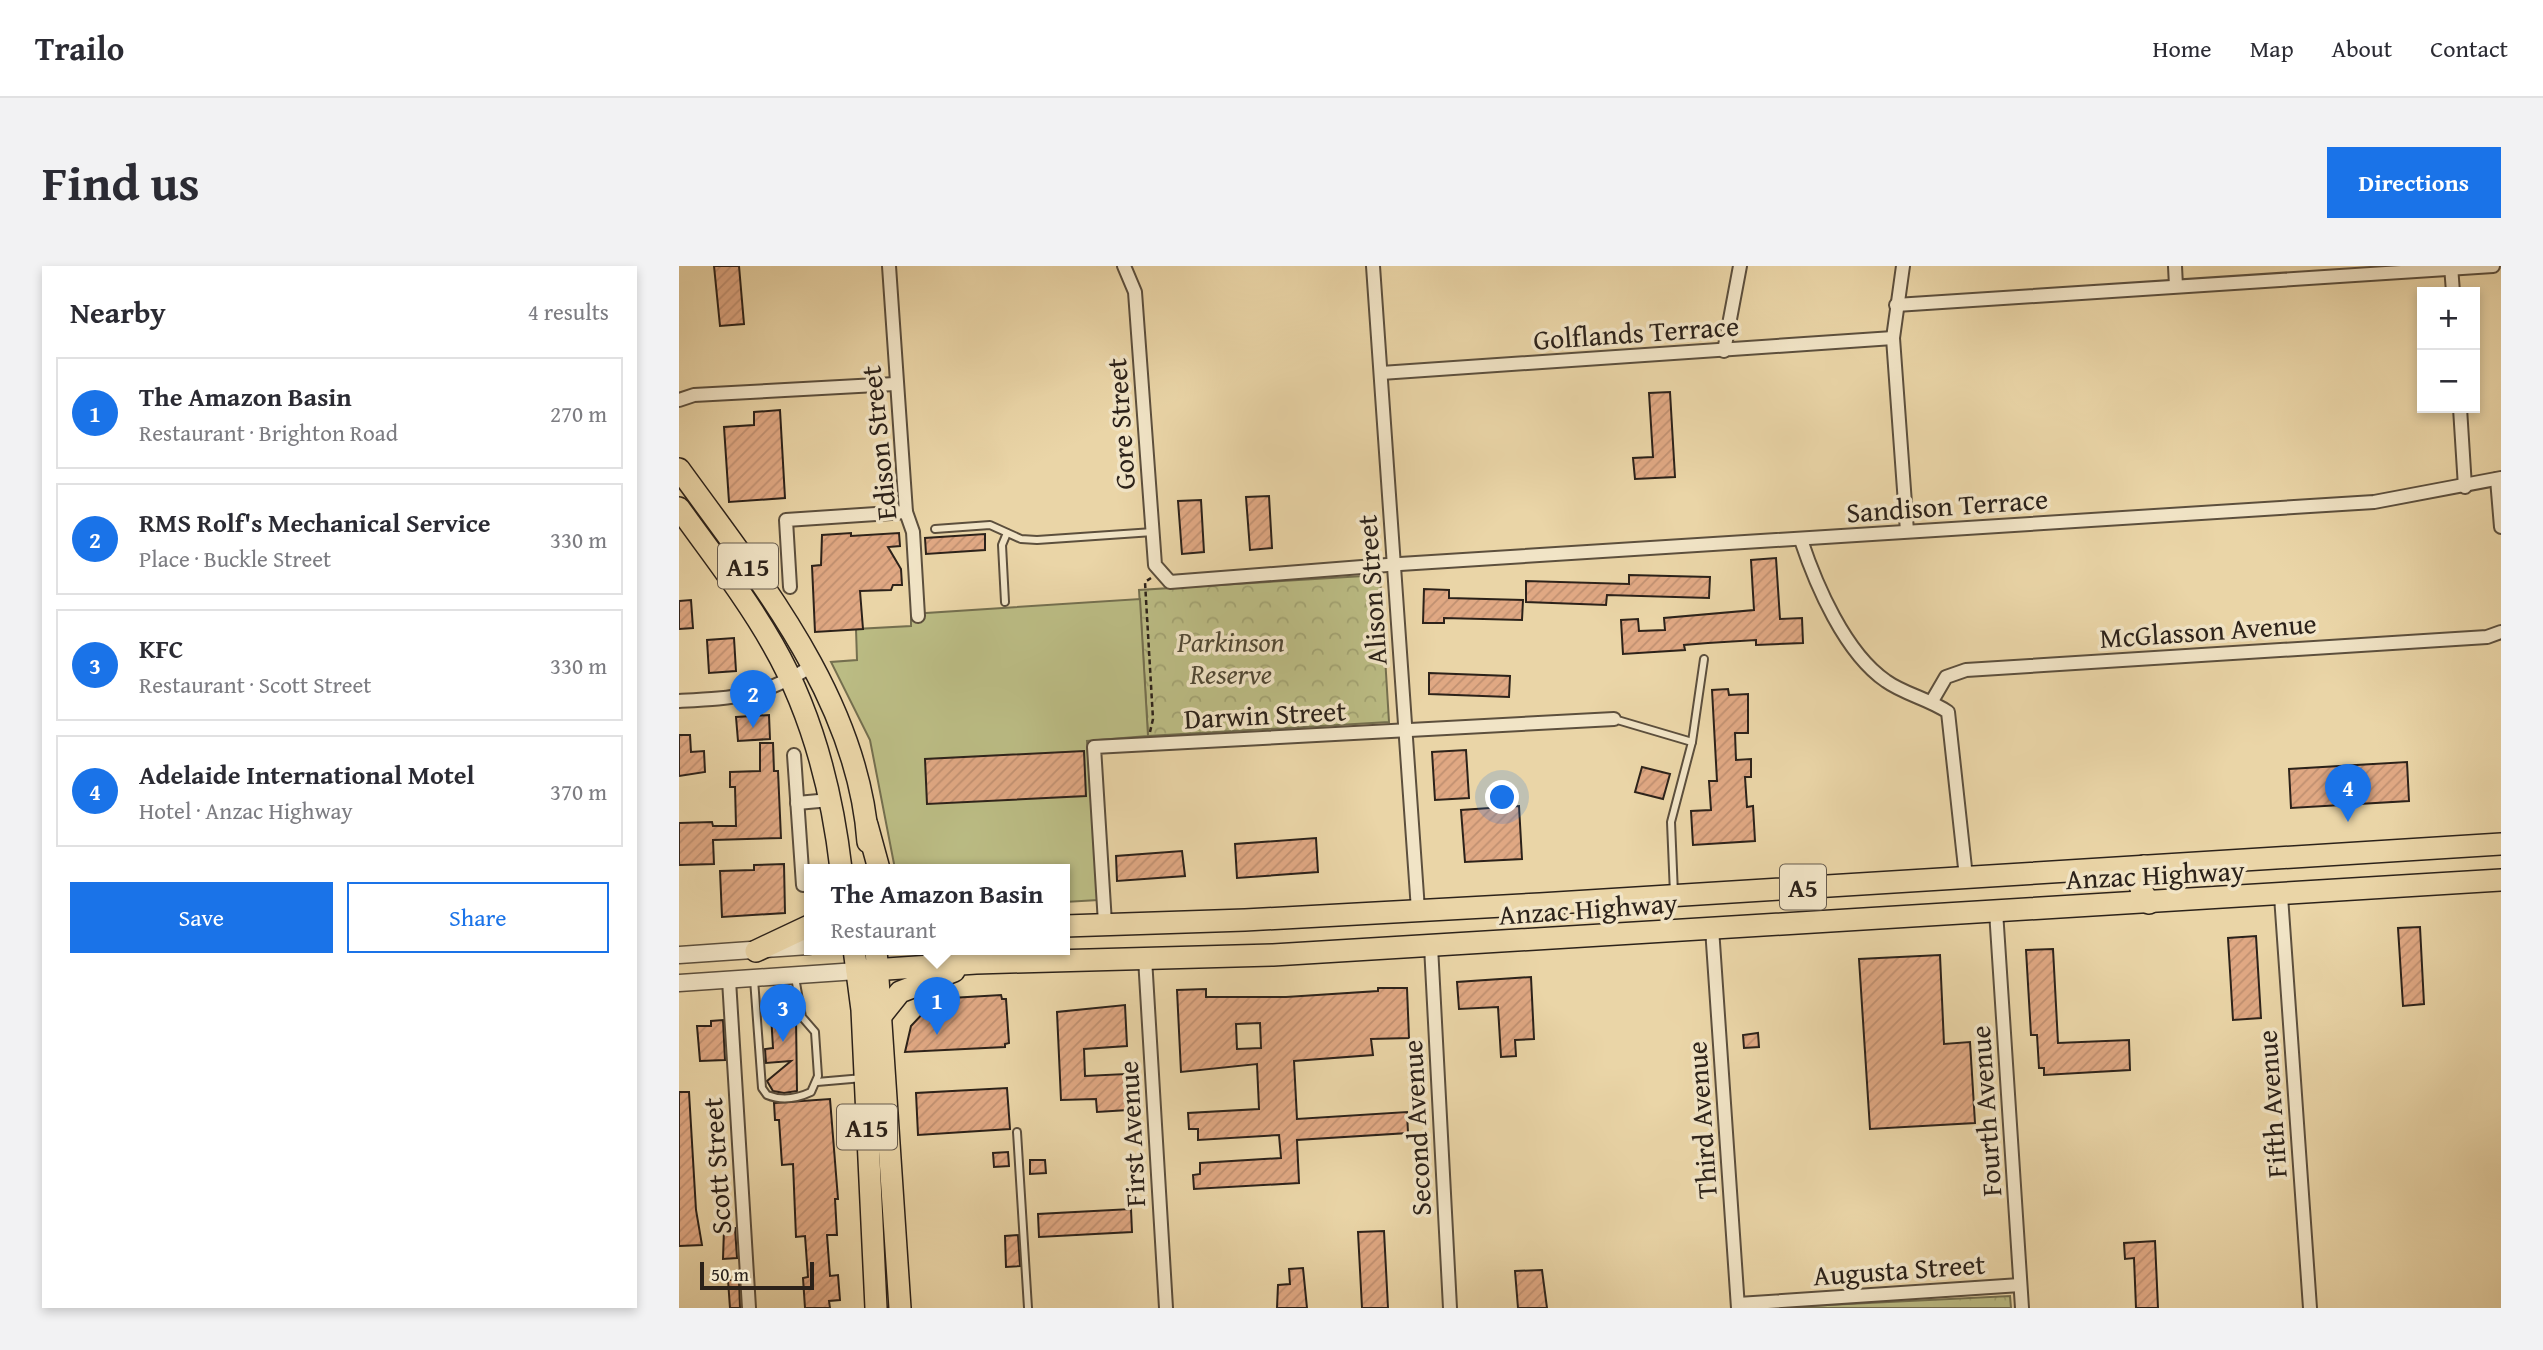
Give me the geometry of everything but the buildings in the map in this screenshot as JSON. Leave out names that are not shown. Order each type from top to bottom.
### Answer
[{"type":"main road","name":"A15","points":[[679,469],[794,633],[844,732],[860,785],[870,864]]},
{"type":"main road","name":"A15","points":[[679,508],[757,618],[790,680],[823,767],[840,864]]},
{"type":"main road","points":[[867,825],[878,864]]},
{"type":"main road","name":"Anzac Highway","points":[[1070,926],[1297,918],[2501,844]]},
{"type":"main road","points":[[2144,866],[2139,881],[2141,892],[2149,903]]},
{"type":"main road","points":[[2095,870],[2119,881],[2124,888],[2120,904]]},
{"type":"main road","name":"Anzac Highway","points":[[870,963],[976,963],[1273,955],[2281,896],[2501,880]]},
{"type":"main road","points":[[1585,900],[1580,906],[1580,916],[1583,929],[1589,936]]},
{"type":"main road","points":[[1540,904],[1558,914],[1561,920],[1559,937]]},
{"type":"main road","points":[[1297,918],[1291,924],[1293,935],[1297,946],[1307,953]]},
{"type":"main road","points":[[1245,920],[1270,931],[1276,946],[1273,955]]},
{"type":"main road","points":[[756,951],[804,928]]},
{"type":"main road","name":"A15","points":[[870,963],[880,1017],[900,1308]]},
{"type":"main road","name":"A15","points":[[870,963],[865,1078],[876,1308]]},
{"type":"main road","points":[[880,1017],[900,992],[976,963]]},
{"type":"street","name":"Edison Street","points":[[890,266],[895,384],[905,512],[913,532],[918,616]]},
{"type":"street","name":"Gore Street","points":[[1124,266],[1135,292],[1153,532],[1161,575]]},
{"type":"street","name":"Alison Street","points":[[1373,266],[1418,910]]},
{"type":"street","points":[[1724,351],[1740,266]]},
{"type":"street","points":[[1903,266],[1893,338],[1907,531]]},
{"type":"street","points":[[2175,266],[2176,286]]},
{"type":"street","points":[[1896,304],[2493,266]]},
{"type":"street","points":[[2451,267],[2453,287]]},
{"type":"street","name":"Golflands Terrace","points":[[1381,373],[1893,338]]},
{"type":"street","points":[[679,400],[706,394],[895,384]]},
{"type":"street","points":[[2460,413],[2465,487]]},
{"type":"street","points":[[2499,479],[2501,527]]},
{"type":"street","name":"Sandison Terrace","points":[[1161,575],[1170,582],[1394,565],[2374,502],[2499,479]]},
{"type":"street","points":[[790,587],[786,520],[905,512]]},
{"type":"street","points":[[1801,540],[1813,578],[1849,642],[1885,681],[1932,701],[1948,712],[1952,728],[1966,877]]},
{"type":"street","name":"McGlasson Avenue","points":[[1932,701],[1946,677],[1966,670],[2487,637],[2501,632]]},
{"type":"street","points":[[679,701],[742,697],[790,680],[812,666]]},
{"type":"street","name":"Darwin Street","points":[[1105,923],[1094,747],[1614,719]]},
{"type":"street","points":[[794,755],[803,885]]},
{"type":"street","points":[[797,803],[830,800]]},
{"type":"street","name":"Fifth Avenue","points":[[2281,896],[2310,1308]]},
{"type":"street","name":"Fourth Avenue","points":[[1997,911],[2022,1308]]},
{"type":"street","name":"Third Avenue","points":[[1712,928],[1738,1306]]},
{"type":"street","points":[[679,956],[804,946]]},
{"type":"street","name":"Second Avenue","points":[[1431,946],[1450,1308]]},
{"type":"street","name":"First Avenue","points":[[1145,958],[1165,1308]]},
{"type":"street","name":"Anzac Highway","points":[[679,983],[795,975],[870,963]]},
{"type":"street","name":"Scott Street","points":[[729,980],[750,1308]]},
{"type":"street","name":"Augusta Street","points":[[1738,1306],[2020,1286]]},
{"type":"lane","points":[[935,529],[990,526],[1037,540],[1153,532]]},
{"type":"lane","points":[[1006,602],[1002,545],[1007,533]]},
{"type":"lane","points":[[1674,895],[1671,822],[1692,742],[1704,659]]},
{"type":"lane","points":[[1614,719],[1692,742]]},
{"type":"lane","points":[[754,978],[762,1088],[767,1095],[773,1097],[798,1098],[811,1092],[817,1082],[815,1032],[802,1017],[795,975]]},
{"type":"lane","points":[[817,1082],[865,1078]]},
{"type":"lane","points":[[1017,1132],[1028,1308]]},
{"type":"path","points":[[1146,745],[1153,719],[1145,582],[1161,575]]},
{"type":"green space","name":"Parkinson Reserve","points":[[1380,575],[1389,722],[1148,736],[1139,590]]},
{"type":"green space","points":[[1140,599],[1148,736],[1087,741],[1098,900],[1070,902],[1070,864],[894,864],[870,740],[831,662],[857,660],[856,629],[911,626],[911,614]]},
{"type":"green space","points":[[2010,1296],[2011,1308],[1767,1308]]},
{"type":"place","name":"RMS Rolf's Mechanical Service","points":[[753,728]]},
{"type":"place","name":"Adelaide International Motel","points":[[2348,822]]},
{"type":"place","name":"The Amazon Basin","points":[[937,1035]]},
{"type":"place","name":"KFC","points":[[783,1042]]}]
